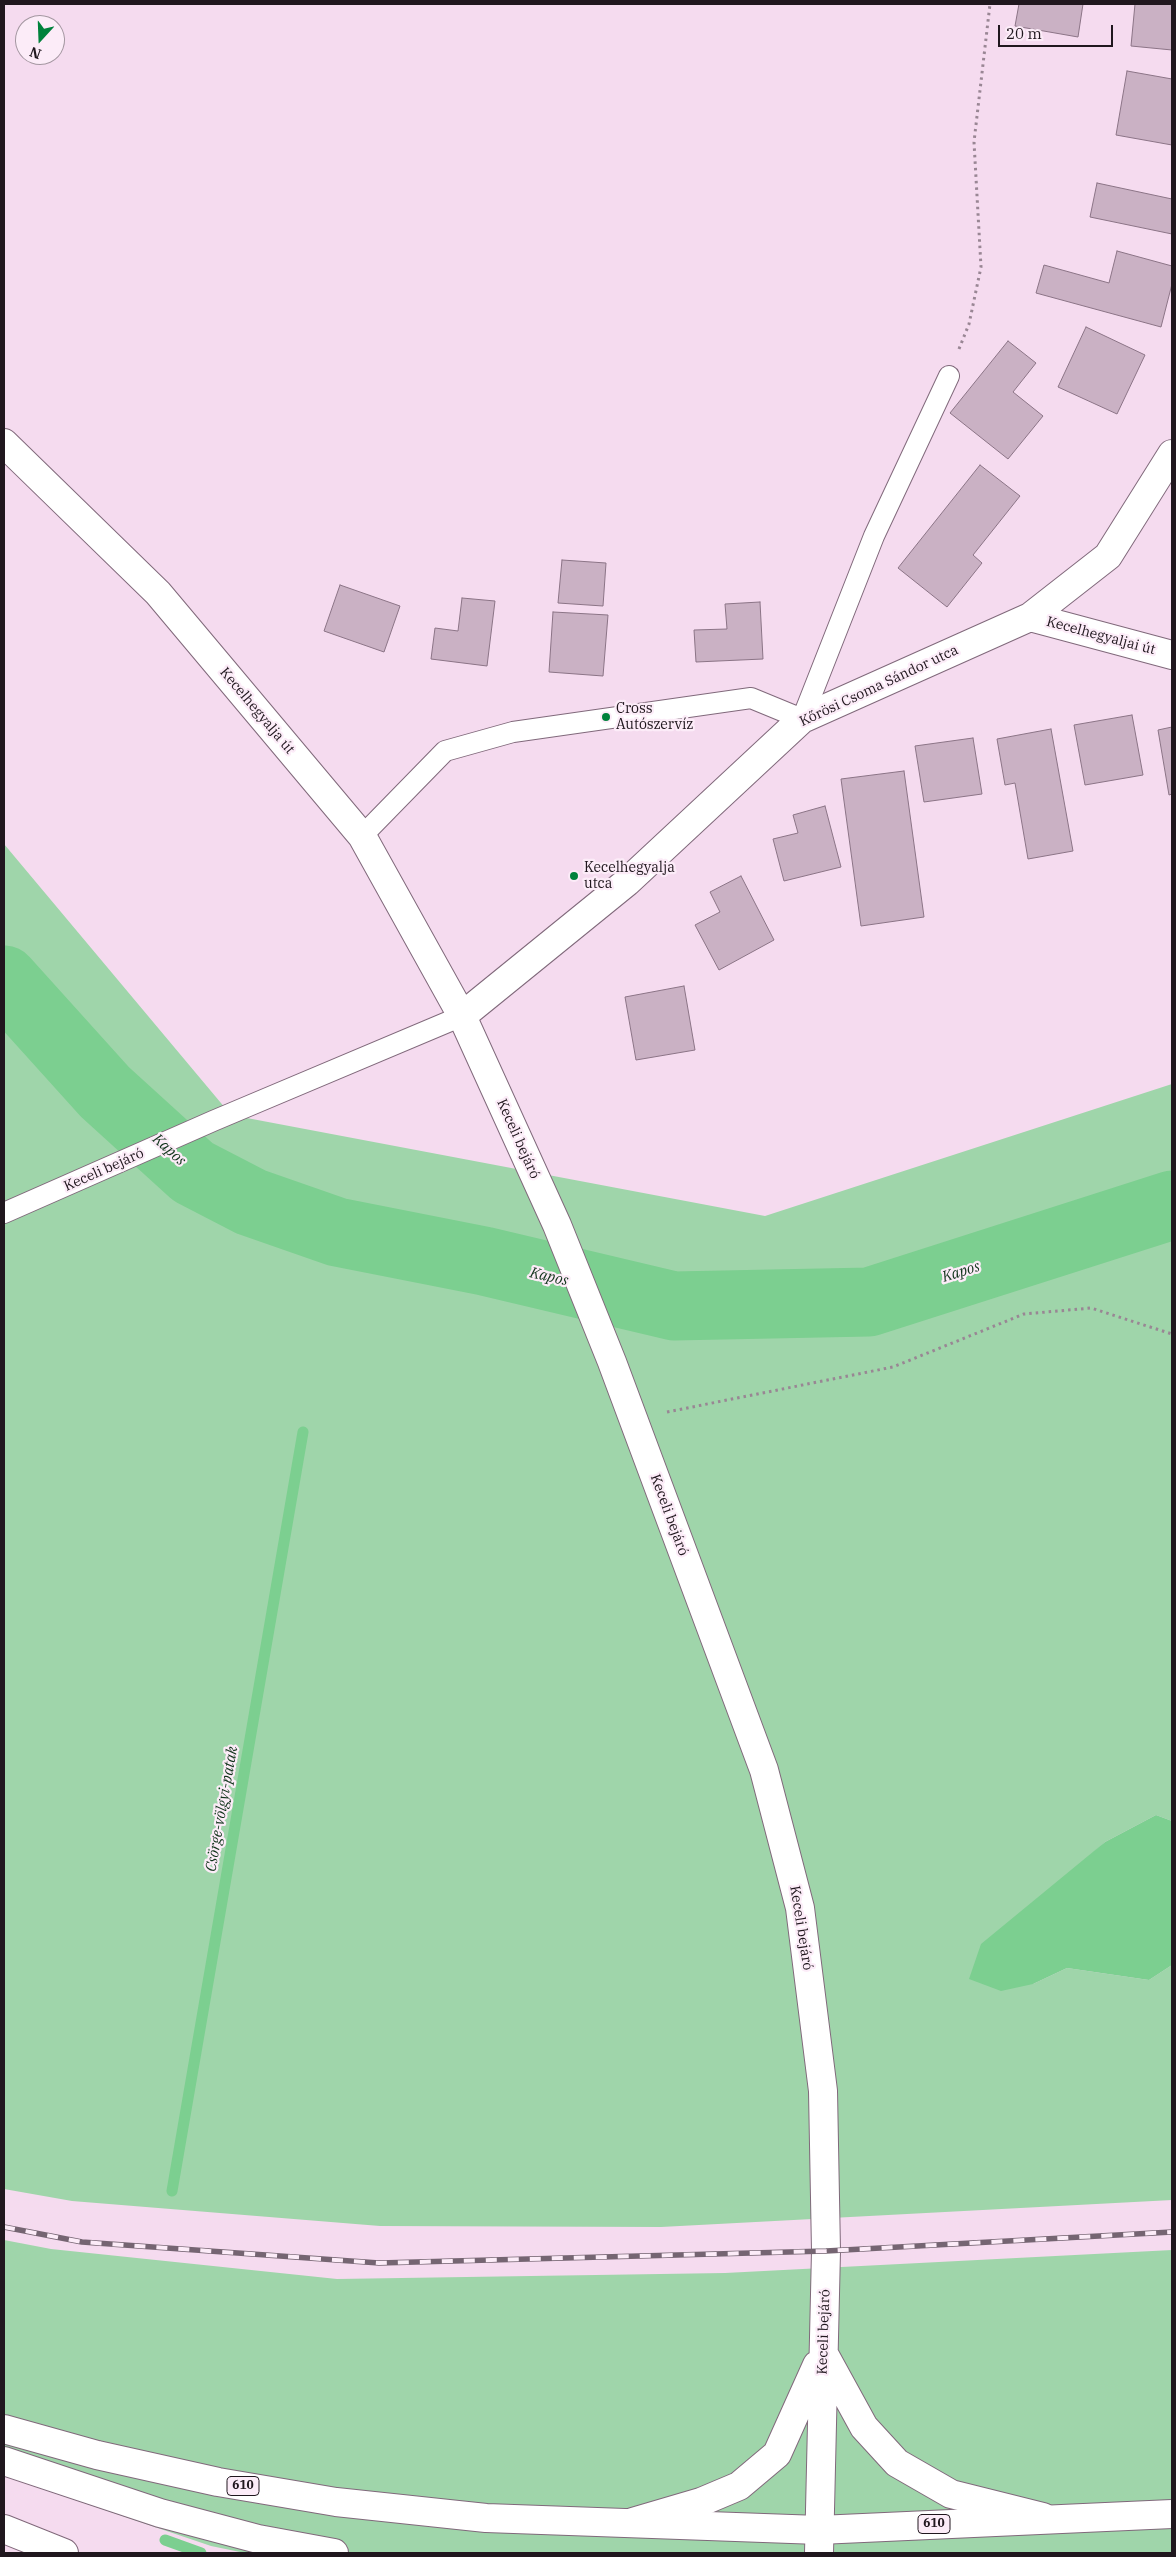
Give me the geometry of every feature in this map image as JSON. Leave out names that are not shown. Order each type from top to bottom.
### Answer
[{"type":"street","name":"Kecelhegyalja út","points":[[4,443],[158,593],[362,836],[462,1016]]},
{"type":"street","name":"Kőrösi Csoma Sándor utca","points":[[462,1016],[627,882],[802,720],[1030,617],[1108,556],[1172,454]]},
{"type":"street","name":"Kecelhegyaljai út","points":[[1030,617],[1172,655]]},
{"type":"street","name":"Keceli bejáró","points":[[462,1016],[557,1225],[612,1362],[764,1770],[800,1908],[823,2091],[826,2251],[819,2542]]},
{"type":"street","points":[[823,2352],[864,2428],[897,2463],[951,2494],[1048,2518]]},
{"type":"street","points":[[625,2524],[701,2502],[739,2486],[777,2454],[823,2352]]},
{"type":"street","name":"610","points":[[4,2429],[97,2455],[218,2482],[336,2502],[486,2518],[625,2524],[819,2542],[1048,2518],[1172,2514]]},
{"type":"street","points":[[4,2461],[160,2513],[258,2539],[334,2553]]},
{"type":"street","points":[[4,2529],[64,2553]]},
{"type":"lane","points":[[362,836],[444,751],[513,732],[751,698],[802,720],[874,536],[949,376]]},
{"type":"lane","name":"Keceli bejáró","points":[[4,1213],[213,1121],[462,1016]]},
{"type":"path","points":[[949,376],[969,324],[981,267],[974,142],[990,4]]},
{"type":"path","points":[[633,1419],[894,1367],[1024,1314],[1091,1308],[1172,1334]]},
{"type":"shaded area","points":[[4,844],[231,1115],[765,1216],[1172,1084],[1172,1821],[1156,1815],[1105,1842],[1075,1869],[1033,1984],[1067,1968],[1149,1980],[1172,1965],[1172,2200],[661,2227],[380,2226],[72,2201],[4,2189]]},
{"type":"shaded area","points":[[1156,1815],[1172,1821],[1172,1965],[1149,1980],[1067,1968],[1033,1984],[1001,1991],[969,1979],[981,1944],[1105,1842]]},
{"type":"shaded area","points":[[4,2240],[51,2249],[337,2279],[725,2273],[1172,2250],[1172,2553],[245,2553],[211,2546],[4,2476]]},
{"type":"building","points":[[1019,4],[1083,4],[1078,37],[1015,26]]},
{"type":"building","points":[[1135,4],[1172,4],[1172,50],[1131,46]]},
{"type":"building","points":[[1127,71],[1172,79],[1172,145],[1116,135]]},
{"type":"building","points":[[1097,183],[1172,199],[1172,234],[1090,217]]},
{"type":"building","points":[[1117,251],[1172,266],[1172,284],[1161,327],[1036,293],[1044,265],[1109,283]]},
{"type":"building","points":[[1086,327],[1145,355],[1117,414],[1058,387]]},
{"type":"building","points":[[1008,341],[1036,363],[1013,392],[1043,416],[1008,459],[950,413]]},
{"type":"building","points":[[980,465],[1020,496],[973,555],[982,563],[947,607],[898,568]]},
{"type":"building","points":[[562,560],[606,563],[603,606],[558,603]]},
{"type":"building","points":[[340,585],[400,606],[384,652],[324,631]]},
{"type":"building","points":[[462,598],[495,601],[487,666],[431,659],[435,628],[458,631]]},
{"type":"building","points":[[760,602],[763,659],[696,662],[694,630],[727,629],[725,604]]},
{"type":"building","points":[[553,612],[608,615],[603,676],[549,672]]},
{"type":"building","points":[[1132,715],[1143,775],[1085,785],[1074,725]]},
{"type":"building","points":[[1172,727],[1172,794],[1169,795],[1158,730]]},
{"type":"building","points":[[1051,729],[1073,851],[1028,859],[1015,783],[1005,785],[997,739]]},
{"type":"building","points":[[973,738],[982,794],[924,802],[915,746]]},
{"type":"building","points":[[904,771],[924,917],[861,926],[841,779]]},
{"type":"building","points":[[825,806],[841,867],[784,881],[773,839],[798,833],[793,815]]},
{"type":"building","points":[[741,876],[774,940],[719,970],[695,925],[720,912],[710,892]]},
{"type":"building","points":[[684,986],[695,1050],[636,1060],[625,997]]},
{"type":"waterway","name":"Kapos","points":[[4,980],[105,1092],[193,1172],[251,1202],[337,1232],[484,1261],[674,1306],[869,1302],[1172,1205]]},
{"type":"waterway","name":"Csörge-völgyi-patak","points":[[333,1253],[337,1232]]},
{"type":"waterway","name":"Csörge-völgyi-patak","points":[[172,2191],[303,1432]]},
{"type":"waterway","points":[[165,2540],[201,2553]]},
{"type":"railway","points":[[4,2227],[82,2242],[379,2263],[826,2251],[1172,2232]]},
{"type":"place","name":"Cross Autószervíz","points":[[606,717]]},
{"type":"place","name":"Kecelhegyalja utca","points":[[574,876]]}]
